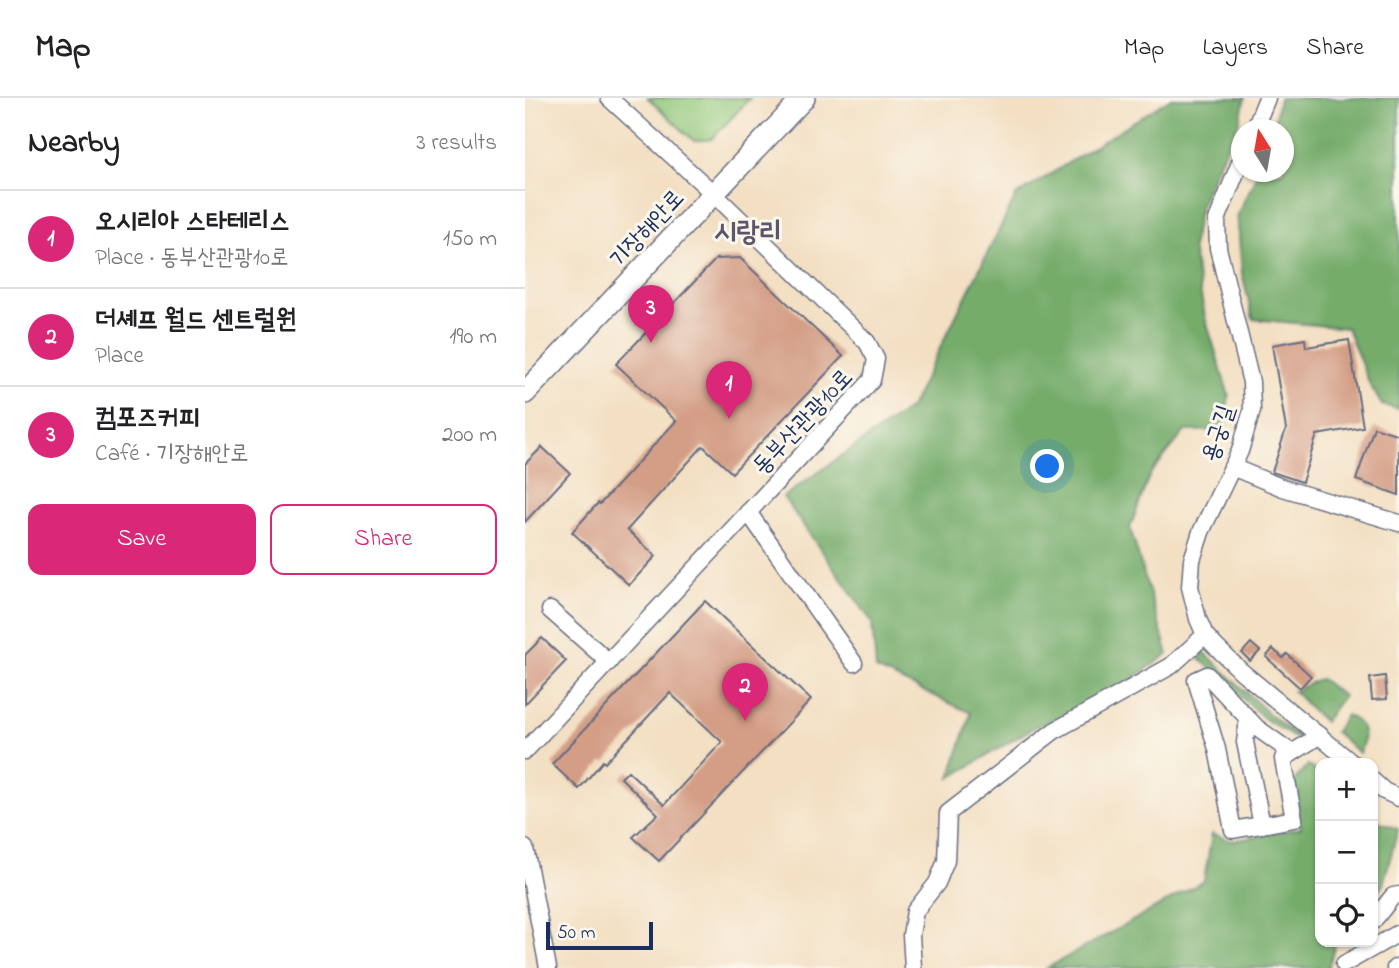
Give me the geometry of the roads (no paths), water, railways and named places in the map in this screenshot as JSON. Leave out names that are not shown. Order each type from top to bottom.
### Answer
[{"type":"main road","name":"기장해안로","points":[[525,393],[804,98]]},
{"type":"street","name":"동부산관광10로","points":[[525,751],[872,380],[876,359],[867,342],[714,194],[609,98]]},
{"type":"street","points":[[1258,119],[1266,98]]},
{"type":"street","name":"용궁길","points":[[1232,182],[1217,220],[1218,248],[1251,382],[1252,410],[1240,451],[1201,532],[1192,560],[1190,587],[1205,635],[1241,671],[1346,758]]},
{"type":"street","points":[[1232,467],[1283,488],[1399,523]]},
{"type":"street","points":[[748,512],[854,663]]},
{"type":"street","points":[[550,610],[609,662]]},
{"type":"street","points":[[913,968],[911,935],[915,911],[937,883],[946,861],[948,813],[1054,731],[1171,666],[1205,635]]},
{"type":"street","points":[[1292,753],[1257,728],[1207,675],[1196,680],[1217,749],[1233,830],[1294,819],[1283,759],[1320,735]]},
{"type":"street","points":[[1248,719],[1245,742],[1262,825]]},
{"type":"street","points":[[1378,786],[1399,798]]},
{"type":"street","points":[[525,848],[548,968]]},
{"type":"street","points":[[1378,915],[1393,896],[1399,895]]},
{"type":"street","points":[[1344,966],[1399,933]]},
{"type":"street","points":[[1344,966],[1354,947]]},
{"type":"place","name":"컴포즈커피","points":[[651,343]]},
{"type":"place","name":"오시리아 스타테리스","points":[[729,419]]},
{"type":"place","name":"더셰프 월드 센트럴원","points":[[745,721]]},
{"type":"district","name":"시랑리","points":[[748,230]]}]
